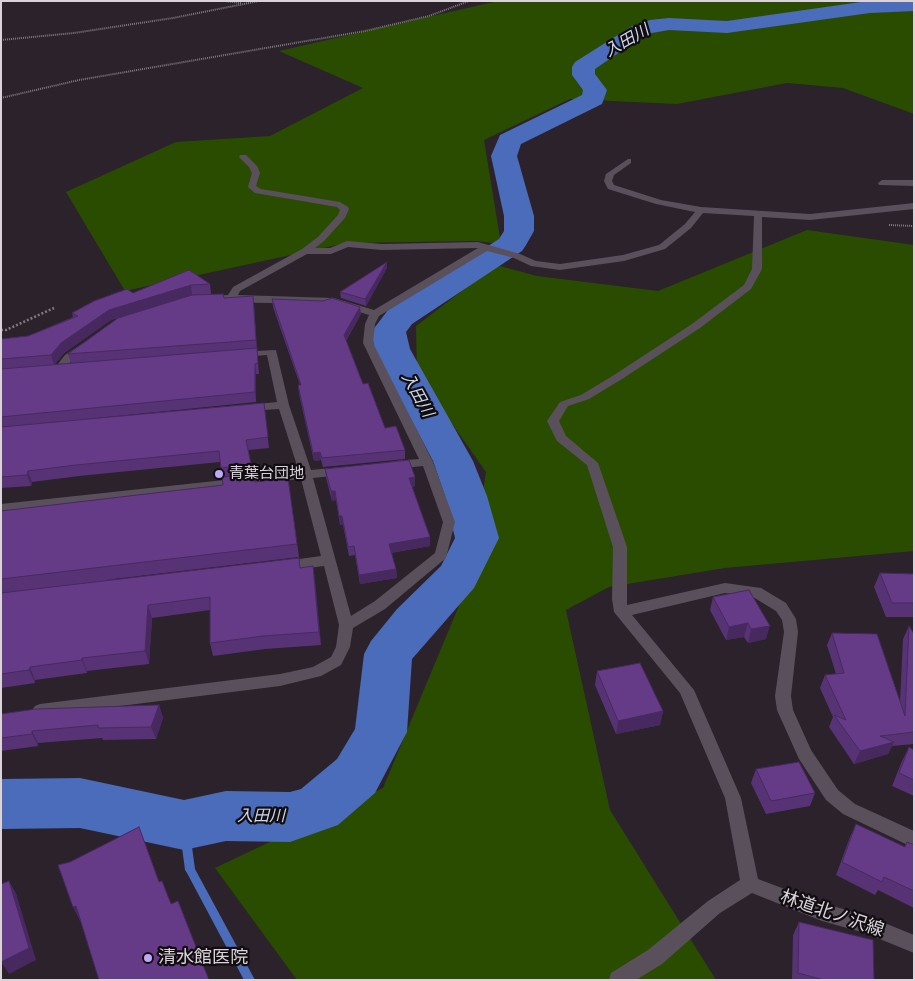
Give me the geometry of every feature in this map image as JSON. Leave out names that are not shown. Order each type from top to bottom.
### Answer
[{"type":"street","points":[[232,298],[236,289],[305,251],[321,239],[342,216],[345,208],[258,191],[252,187],[256,174],[253,166],[243,157]]},
{"type":"street","points":[[628,161],[610,174],[608,181],[611,187],[659,202],[701,210],[810,217],[914,206]]},
{"type":"street","points":[[882,183],[914,183]]},
{"type":"street","points":[[305,251],[331,251],[347,244],[382,247],[453,244],[487,248],[517,256],[534,264],[560,267],[640,254],[662,247],[688,226],[701,210]]},
{"type":"street","points":[[618,980],[655,957],[714,907],[750,884],[732,798],[686,690],[621,612],[619,599],[620,547],[592,463],[561,438],[553,422],[564,404],[585,397],[618,377],[696,326],[748,287],[757,269],[758,215]]},
{"type":"street","points":[[346,625],[380,605],[441,555],[449,522],[426,462],[368,343],[370,324],[375,314],[487,248]]},
{"type":"street","points":[[193,300],[232,298],[334,301],[375,314]]},
{"type":"street","points":[[78,368],[54,370],[89,342]]},
{"type":"street","points":[[30,712],[280,680],[316,672],[336,662],[343,647],[346,625],[306,474],[283,405],[272,352],[224,356]]},
{"type":"street","points":[[235,409],[283,405]]},
{"type":"street","points":[[380,467],[426,462]]},
{"type":"street","points":[[1,508],[352,470]]},
{"type":"street","points":[[272,567],[329,560]]},
{"type":"street","points":[[621,612],[726,588],[756,592],[780,608],[789,619],[791,632],[783,696],[789,722],[804,754],[832,795],[849,809],[914,840]]},
{"type":"street","name":"林道北ノ沢線","points":[[750,884],[822,912],[865,924],[914,944]]},
{"type":"path","points":[[176,1],[201,1]]},
{"type":"path","points":[[224,1],[244,4]]},
{"type":"path","points":[[1,40],[74,33],[174,18],[259,1]]},
{"type":"path","points":[[1,98],[79,80],[182,64],[365,30],[429,16],[469,1]]},
{"type":"path","points":[[1,330],[6,330],[54,308]]},
{"type":"green space","points":[[498,1],[914,1],[914,114],[843,88],[787,83],[677,104],[570,99],[484,140],[501,244],[477,241],[346,243],[125,291],[66,192],[176,142],[270,136],[363,88],[279,51]]},
{"type":"green space","points":[[807,230],[914,245],[914,551],[725,568],[609,587],[566,610],[610,810],[716,980],[297,980],[215,868],[383,788],[468,584],[486,472],[417,374],[416,326],[496,265],[537,276],[658,291]]},
{"type":"building","points":[[387,262],[365,299],[340,292]]},
{"type":"building","points":[[189,270],[210,284],[191,285],[109,310],[61,343],[51,355],[1,359],[1,339],[28,336],[78,316],[72,313],[94,301],[127,289],[133,293]]},
{"type":"building","points":[[223,294],[224,298],[253,296],[256,340],[68,354],[118,318],[192,295]]},
{"type":"building","points":[[332,298],[360,307],[344,335],[363,384],[368,383],[385,428],[396,426],[405,450],[322,458],[320,452],[313,453],[298,385],[301,385],[272,299],[323,301]]},
{"type":"building","points":[[257,348],[258,363],[255,364],[255,392],[1,417],[1,369]]},
{"type":"building","points":[[264,403],[268,437],[246,440],[251,464],[221,468],[219,451],[76,465],[28,471],[27,475],[1,477],[1,427]]},
{"type":"building","points":[[409,460],[415,477],[409,478],[430,537],[389,544],[396,569],[359,575],[354,546],[348,547],[342,516],[339,516],[335,491],[331,491],[325,469]]},
{"type":"building","points":[[252,474],[255,482],[288,478],[297,544],[1,579],[1,511],[223,485],[222,477]]},
{"type":"building","points":[[299,558],[300,568],[313,566],[319,632],[263,636],[210,643],[210,597],[148,605],[145,651],[82,658],[82,660],[30,667],[29,670],[1,674],[1,593]]},
{"type":"building","points":[[880,573],[914,574],[914,603],[892,603]]},
{"type":"building","points":[[749,590],[770,626],[751,629],[748,623],[729,627],[713,597]]},
{"type":"building","points":[[909,626],[914,634],[914,732],[880,736],[894,742],[860,751],[834,715],[846,720],[825,675],[844,673],[832,633],[877,634],[905,716]]},
{"type":"building","points":[[640,663],[663,711],[618,721],[597,671]]},
{"type":"building","points":[[159,705],[151,727],[98,728],[98,725],[32,731],[32,734],[1,738],[1,714],[36,709]]},
{"type":"building","points":[[909,747],[914,750],[914,780],[899,773]]},
{"type":"building","points":[[799,762],[815,793],[771,801],[756,769]]},
{"type":"building","points":[[856,824],[905,847],[907,842],[914,845],[914,891],[884,877],[882,882],[842,862]]},
{"type":"building","points":[[139,827],[159,882],[162,881],[171,904],[178,901],[209,980],[99,980],[76,906],[73,907],[58,865],[70,862]]},
{"type":"building","points":[[9,881],[29,948],[1,962],[1,884]]},
{"type":"building","points":[[799,922],[873,940],[874,980],[824,980],[798,973]]},
{"type":"waterway","name":"入田川","points":[[1,804],[80,803],[184,825],[226,816],[290,817],[318,808],[356,776],[381,732],[388,654],[414,622],[458,576],[477,538],[466,496],[453,461],[392,349],[389,331],[400,317],[511,245],[519,231],[519,216],[504,156],[509,140],[593,99],[595,90],[584,75],[583,67],[639,30],[650,26],[669,24],[727,27],[870,7],[914,5]]},
{"type":"waterway","points":[[184,825],[190,870],[250,980]]},
{"type":"place","name":"青葉台団地","points":[[219,474]]},
{"type":"place","name":"清水館医院","points":[[148,958]]}]
